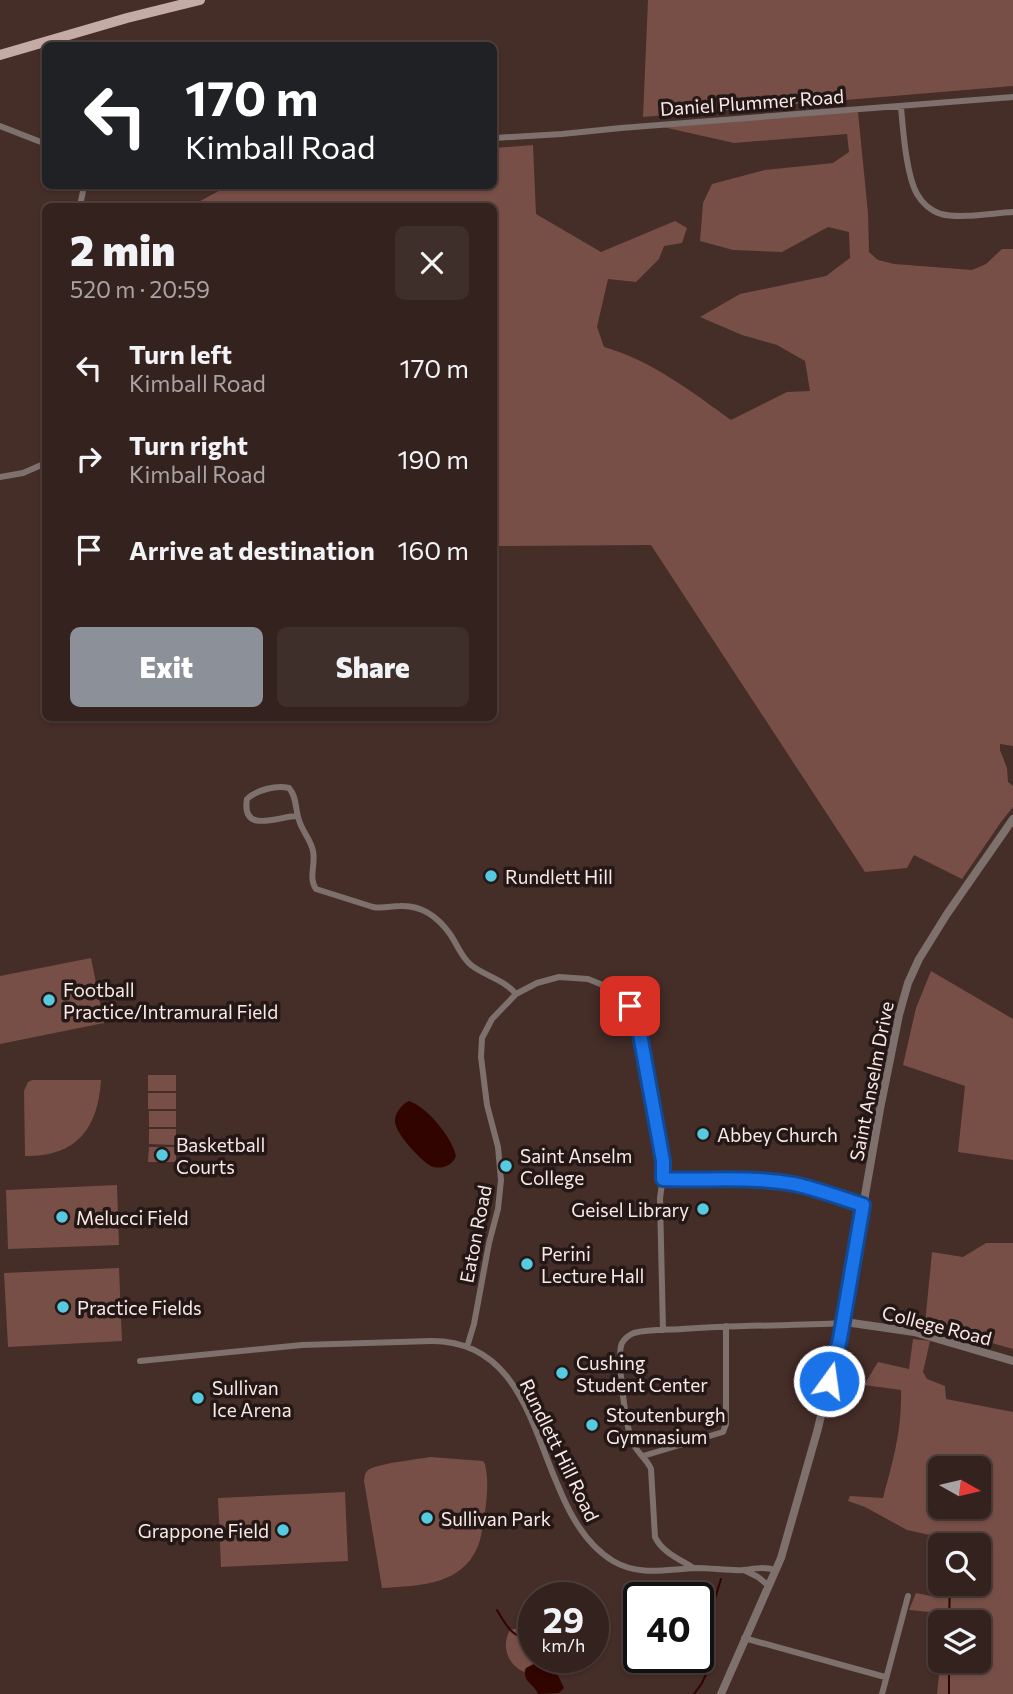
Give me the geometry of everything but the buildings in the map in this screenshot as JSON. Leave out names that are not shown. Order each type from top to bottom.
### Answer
[{"type":"main road","points":[[45,42],[200,0]]},
{"type":"main road","points":[[0,55],[42,43]]},
{"type":"street","name":"Daniel Plummer Road","points":[[497,138],[1013,97]]},
{"type":"street","points":[[901,107],[903,136],[913,183],[927,207],[934,212],[951,215],[1013,212]]},
{"type":"street","points":[[0,126],[42,142]]},
{"type":"street","points":[[0,477],[23,473],[42,465]]},
{"type":"street","points":[[298,816],[258,822],[251,819],[246,811],[247,799],[254,793],[278,787],[286,787],[293,793],[298,816],[314,852],[312,880],[316,889],[373,907],[404,906],[425,911],[441,923],[469,963],[501,981],[516,994],[551,979],[580,978],[610,988],[630,1006],[639,1029],[663,1161],[660,1198],[663,1330]]},
{"type":"street","name":"Saint Anselm Drive","points":[[721,1694],[786,1544],[806,1472],[842,1323],[904,995],[913,971],[947,914],[1013,819]]},
{"type":"street","name":"Eaton Road","points":[[467,1348],[501,1191],[500,1155],[488,1108],[481,1043],[492,1019],[516,994]]},
{"type":"street","points":[[663,1179],[788,1183],[863,1205]]},
{"type":"street","name":"College Road","points":[[694,1568],[665,1550],[656,1540],[651,1472],[649,1464],[631,1438],[621,1375],[620,1349],[630,1335],[636,1332],[726,1326],[852,1323],[914,1332],[1013,1361]]},
{"type":"street","points":[[643,1456],[723,1432],[726,1424],[726,1326]]},
{"type":"street","name":"Rundlett Hill Road","points":[[139,1361],[302,1345],[431,1340],[449,1342],[487,1357],[496,1364],[518,1393],[580,1530],[594,1547],[611,1560],[635,1570],[654,1572],[694,1568],[744,1570],[758,1567],[776,1570]]},
{"type":"street","points":[[744,1570],[769,1586]]},
{"type":"street","points":[[882,1694],[908,1596]]},
{"type":"street","points":[[744,1639],[886,1677]]},
{"type":"shaded area","points":[[648,0],[1013,0],[1013,86],[643,117]]},
{"type":"shaded area","points":[[858,112],[869,252],[878,260],[894,264],[972,270],[986,264],[1002,249],[1013,249],[1013,746],[1000,744],[1000,750],[1007,768],[1008,782],[1013,786],[1013,807],[962,879],[914,855],[907,868],[865,872],[651,545],[497,546],[497,203],[197,203],[222,189],[497,189],[497,148],[533,145],[536,214],[601,252],[675,221],[687,228],[682,243],[664,246],[659,259],[636,282],[608,279],[597,327],[604,347],[655,368],[731,420],[787,392],[810,391],[805,361],[777,345],[742,335],[700,317],[740,294],[826,276],[850,258],[849,232],[828,227],[782,252],[733,250],[700,241],[703,203],[712,184],[765,170],[833,163],[849,152],[847,134],[734,143],[654,125]]},
{"type":"shaded area","name":"Football Practice/Intramural Field","points":[[91,958],[104,1023],[0,1044],[0,976]]},
{"type":"shaded area","points":[[931,971],[1013,1019],[1013,1160],[958,1152],[965,1086],[903,1065],[916,1008]]},
{"type":"shaded area","name":"Basketball Courts","points":[[148,1075],[176,1075],[176,1091],[148,1091]]},
{"type":"shaded area","points":[[32,1080],[101,1080],[95,1112],[81,1136],[58,1151],[25,1156],[24,1091]]},
{"type":"shaded area","name":"Basketball Courts","points":[[148,1093],[176,1093],[176,1109],[148,1109]]},
{"type":"shaded area","points":[[409,1101],[431,1116],[454,1148],[456,1156],[449,1165],[437,1168],[429,1165],[399,1133],[396,1116],[401,1107]]},
{"type":"shaded area","name":"Basketball Courts","points":[[149,1111],[176,1111],[176,1127],[149,1127]]},
{"type":"shaded area","name":"Basketball Courts","points":[[149,1129],[176,1129],[176,1145],[149,1144]]},
{"type":"shaded area","name":"Basketball Courts","points":[[149,1147],[176,1147],[176,1162],[148,1162]]},
{"type":"shaded area","name":"Melucci Field","points":[[117,1185],[119,1245],[8,1249],[6,1190]]},
{"type":"shaded area","points":[[986,1243],[1013,1243],[1013,1349],[925,1324],[932,1252],[963,1257]]},
{"type":"shaded area","name":"Practice Fields","points":[[119,1268],[122,1341],[8,1347],[4,1273]]},
{"type":"shaded area","points":[[913,1339],[930,1341],[923,1372],[927,1379],[945,1386],[946,1399],[1013,1412],[1013,1694],[937,1694],[939,1673],[991,1673],[991,1610],[909,1610],[916,1593],[936,1597],[991,1596],[991,1533],[928,1535],[907,1530],[865,1507],[848,1501],[850,1496],[883,1498],[893,1458],[901,1390],[864,1385],[878,1362],[909,1369]]},
{"type":"shaded area","name":"Sullivan Park","points":[[430,1457],[483,1461],[485,1464],[487,1498],[478,1545],[466,1565],[457,1573],[420,1585],[382,1588],[365,1474],[379,1466]]},
{"type":"shaded area","name":"Grappone Field","points":[[345,1492],[348,1561],[221,1567],[218,1498]]},
{"type":"shaded area","points":[[518,1628],[518,1669],[507,1654],[506,1642],[510,1630]]},
{"type":"shaded area","points":[[525,1673],[557,1673],[564,1688],[559,1693],[538,1694],[525,1677]]},
{"type":"waterway","points":[[694,1694],[712,1661],[712,1608],[721,1579]]},
{"type":"waterway","points":[[949,1610],[950,1596]]},
{"type":"waterway","points":[[497,1610],[508,1627],[518,1636]]},
{"type":"waterway","points":[[949,1673],[949,1694]]},
{"type":"place","name":"Rundlett Hill","points":[[491,876]]},
{"type":"place","name":"Football Practice/Intramural Field","points":[[49,1000]]},
{"type":"place","name":"Abbey Church","points":[[703,1134]]},
{"type":"place","name":"Basketball Courts","points":[[162,1155]]},
{"type":"place","name":"Saint Anselm College","points":[[506,1166]]},
{"type":"place","name":"Geisel Library","points":[[703,1209]]},
{"type":"place","name":"Melucci Field","points":[[62,1217]]},
{"type":"place","name":"Perini Lecture Hall","points":[[527,1264]]},
{"type":"place","name":"Practice Fields","points":[[63,1307]]},
{"type":"place","name":"Cushing Student Center","points":[[562,1373]]},
{"type":"place","name":"Sullivan Ice Arena","points":[[198,1398]]},
{"type":"place","name":"Stoutenburgh Gymnasium","points":[[592,1425]]},
{"type":"place","name":"Sullivan Park","points":[[427,1518]]},
{"type":"place","name":"Grappone Field","points":[[283,1530]]},
{"type":"route","points":[[630,1006],[639,1029],[663,1161],[663,1179],[788,1183],[863,1205],[840,1339],[829,1381]]}]
